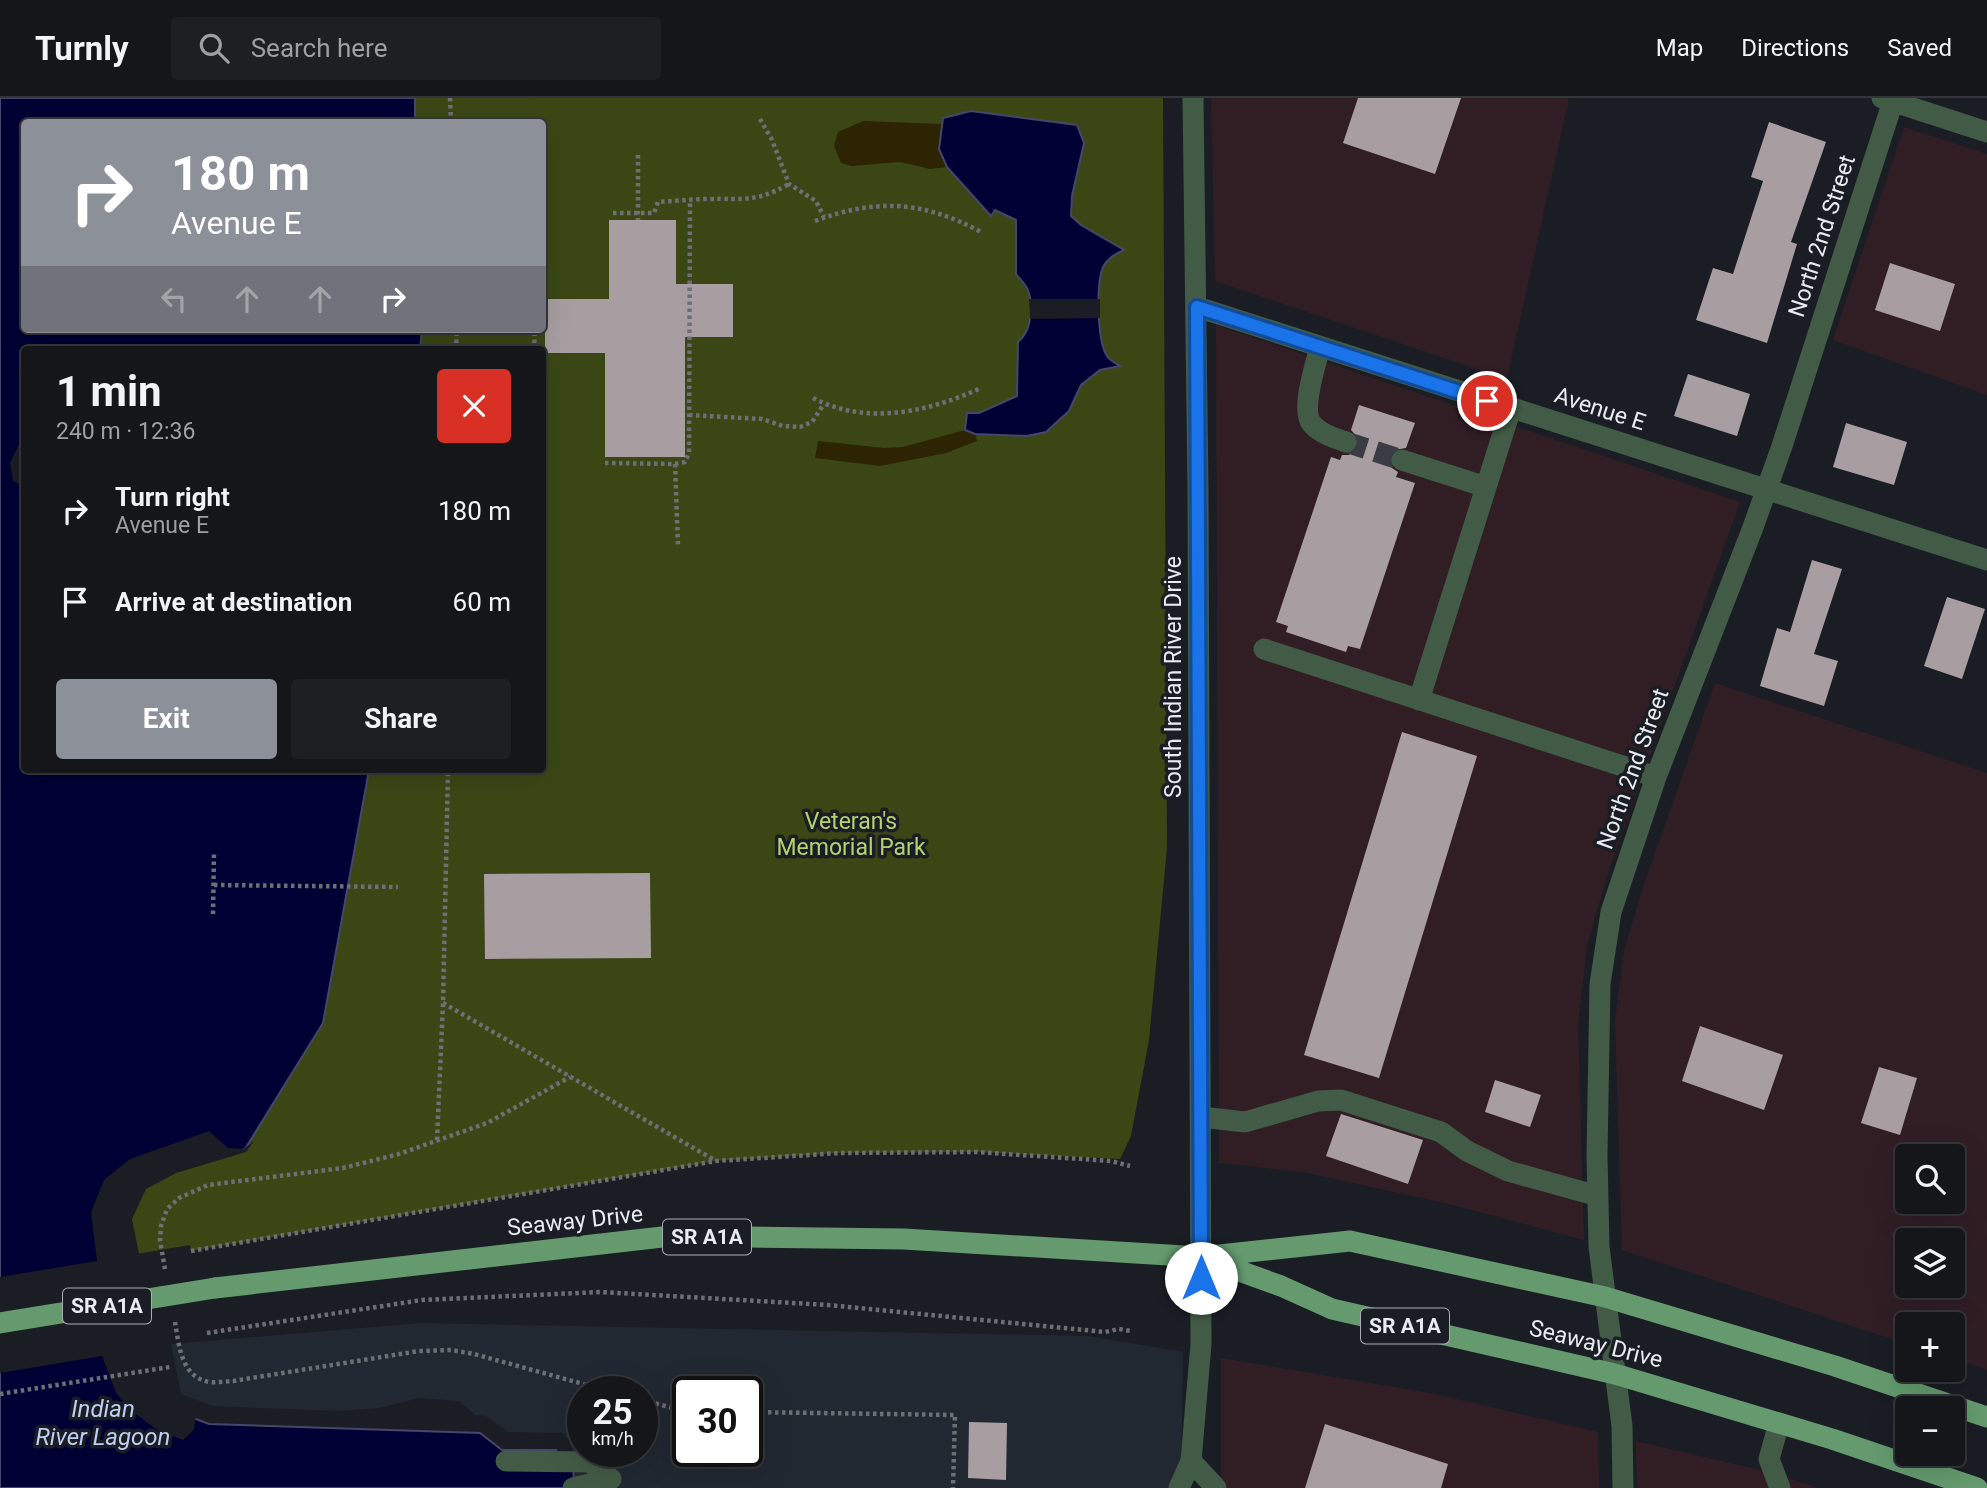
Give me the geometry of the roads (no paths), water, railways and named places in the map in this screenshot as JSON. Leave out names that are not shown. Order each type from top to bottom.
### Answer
[{"type":"main road","name":"Seaway Drive","points":[[0,1323],[215,1288],[671,1236],[904,1239],[1201,1257],[1350,1241],[1605,1297],[1835,1366],[1987,1418]]},
{"type":"main road","name":"Seaway Drive","points":[[1201,1257],[1281,1286],[1332,1309],[1615,1374],[1779,1423],[1978,1488]]},
{"type":"street","name":"South Indian River Drive","points":[[1179,1488],[1191,1461],[1201,1344],[1197,307],[1192,98]]},
{"type":"street","points":[[1890,99],[1987,132]]},
{"type":"street","name":"North 2nd Street","points":[[1623,1488],[1622,1426],[1599,1247],[1597,1042],[1600,984],[1611,912],[1656,777],[1766,489],[1890,99]]},
{"type":"street","name":"Avenue E","points":[[1197,307],[1987,560]]},
{"type":"street","points":[[1320,347],[1307,404],[1309,421],[1322,433],[1346,442]]},
{"type":"street","points":[[1419,700],[1511,408]]},
{"type":"street","points":[[1402,460],[1486,487]]},
{"type":"street","points":[[1264,649],[1656,777]]},
{"type":"street","points":[[1201,1117],[1245,1122],[1318,1101],[1341,1100],[1441,1132],[1467,1151],[1507,1171],[1598,1196]]},
{"type":"street","points":[[1779,1423],[1769,1459],[1780,1488]]},
{"type":"street","points":[[506,1461],[590,1462],[611,1479],[573,1488]]},
{"type":"street","points":[[1191,1461],[1216,1488]]},
{"type":"water","name":"Indian River Lagoon","points":[[0,98],[415,98],[415,119],[21,119],[21,333],[422,333],[420,346],[21,346],[21,773],[368,773],[323,1023],[245,1149],[174,1169],[143,1186],[128,1218],[167,1408],[209,1424],[480,1433],[502,1450],[556,1450],[557,1458],[567,1458],[567,1467],[573,1467],[574,1488],[0,1488]]},
{"type":"water","points":[[971,111],[1077,125],[1084,143],[1072,196],[1071,216],[1081,225],[1124,250],[1107,261],[1103,267],[1099,299],[1099,326],[1104,349],[1108,358],[1120,366],[1100,370],[1081,385],[1069,411],[1046,432],[1027,436],[975,434],[965,430],[967,413],[979,413],[1017,396],[1018,342],[1029,324],[1031,309],[1027,288],[1016,274],[1016,220],[995,210],[991,216],[947,167],[939,149],[943,118]]},
{"type":"tunnel","points":[[1346,442],[1402,460]]},
{"type":"park label","name":"Veteran's Memorial Park","points":[[851,834]]}]
